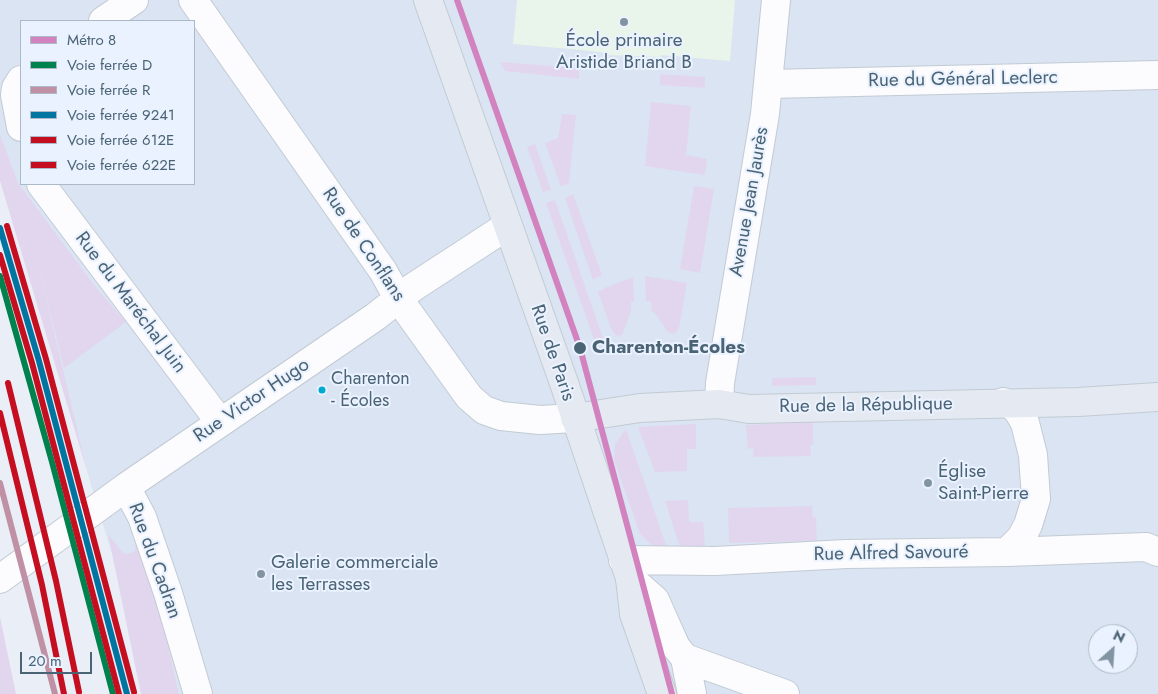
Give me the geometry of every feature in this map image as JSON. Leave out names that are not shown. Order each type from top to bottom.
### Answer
[{"type":"main road","name":"Rue de Paris","points":[[428,0],[564,383],[626,569]]},
{"type":"main road","name":"Rue de la République","points":[[575,418],[640,408],[719,404],[750,409],[1003,402],[1078,402],[1158,397]]},
{"type":"main road","points":[[626,569],[634,614],[662,694]]},
{"type":"street","points":[[104,20],[134,0]]},
{"type":"street","name":"Rue de Conflans","points":[[194,0],[383,271],[398,298],[469,397],[484,410],[501,416],[540,420],[575,418]]},
{"type":"street","name":"Avenue Jean Jaurès","points":[[719,404],[720,383],[769,84],[776,0]]},
{"type":"street","name":"Rue du Général Leclerc","points":[[769,84],[1158,75]]},
{"type":"street","points":[[20,82],[16,88],[15,95],[20,122]]},
{"type":"street","name":"Rue du Maréchal Juin","points":[[42,185],[220,422]]},
{"type":"street","name":"Rue Victor Hugo","points":[[0,579],[126,487],[375,317],[398,298],[507,226]]},
{"type":"street","points":[[1003,402],[1018,411],[1025,423],[1033,455],[1036,498],[1028,525],[1021,538],[1007,552]]},
{"type":"street","name":"Rue du Cadran","points":[[126,487],[138,508],[145,526],[168,593],[198,694]]},
{"type":"street","name":"Rue Alfred Savouré","points":[[626,569],[715,561],[846,554],[1007,552],[1146,547],[1158,552]]},
{"type":"street","name":"Rue de Paris","points":[[626,569],[655,600],[670,636],[685,658],[692,694]]},
{"type":"street","points":[[685,658],[785,694]]},
{"type":"shaded area","points":[[0,0],[1158,0],[1158,694],[155,694],[91,485],[0,146]]},
{"type":"shaded area","name":"École primaire Aristide Briand B","points":[[517,0],[735,0],[730,61],[661,55],[661,57],[608,55],[607,53],[513,44]]},
{"type":"shaded area","points":[[500,62],[579,68],[579,79],[505,71]]},
{"type":"shaded area","points":[[660,74],[705,77],[705,88],[660,85]]},
{"type":"shaded area","points":[[651,102],[691,106],[686,155],[707,159],[705,175],[645,166]]},
{"type":"shaded area","points":[[562,114],[576,115],[569,183],[561,187],[545,143],[558,138]]},
{"type":"shaded area","points":[[0,135],[18,183],[97,289],[126,322],[64,368],[37,260],[87,471],[0,181]]},
{"type":"shaded area","points":[[535,144],[551,190],[543,192],[527,147]]},
{"type":"shaded area","points":[[694,186],[714,189],[700,273],[680,269]]},
{"type":"shaded area","points":[[573,194],[602,275],[593,280],[565,198]]},
{"type":"shaded area","points":[[555,200],[604,341],[596,345],[546,203]]},
{"type":"shaded area","points":[[645,276],[687,283],[679,328],[674,334],[668,332],[655,313],[652,312],[651,302],[646,301]]},
{"type":"shaded area","points":[[633,277],[634,302],[631,302],[631,312],[622,335],[617,336],[612,331],[598,292]]},
{"type":"shaded area","points":[[816,377],[816,385],[772,386],[772,378]]},
{"type":"shaded area","points":[[813,422],[813,445],[810,445],[811,456],[754,457],[753,448],[748,449],[746,425]]},
{"type":"shaded area","points":[[696,424],[696,449],[687,449],[687,471],[655,472],[638,427]]},
{"type":"shaded area","points":[[626,429],[667,548],[654,546],[640,534],[614,460],[615,444]]},
{"type":"shaded area","points":[[688,500],[689,522],[703,522],[705,546],[680,547],[665,501]]},
{"type":"shaded area","points":[[812,506],[813,517],[816,517],[817,541],[729,543],[728,508]]},
{"type":"shaded area","points":[[137,529],[177,644],[169,650],[179,694],[141,694],[108,534],[123,553],[128,554],[135,551]]},
{"type":"shaded area","points":[[0,617],[16,694],[0,694]]},
{"type":"metro line","name":"8","points":[[457,0],[580,348],[672,694]]},
{"type":"rail line","name":"622E","points":[[7,226],[46,359],[134,692]]},
{"type":"rail line","name":"9241","points":[[0,228],[39,361],[127,694]]},
{"type":"rail line","name":"612E","points":[[0,255],[32,363],[119,694]]},
{"type":"rail line","name":"D","points":[[0,276],[52,462],[113,694]]},
{"type":"rail line","name":"622E","points":[[8,383],[56,581],[79,692]]},
{"type":"rail line","name":"612E","points":[[0,413],[42,585],[64,694]]},
{"type":"rail line","name":"R","points":[[0,483],[55,694]]},
{"type":"place","name":"École primaire Aristide Briand B","points":[[624,22]]},
{"type":"place","name":"Charenton-Écoles","points":[[580,348]]},
{"type":"place","name":"Charenton - Écoles","points":[[322,390]]},
{"type":"place","name":"Église Saint-Pierre","points":[[928,483]]},
{"type":"place","name":"Galerie commerciale les Terrasses","points":[[261,574]]}]
